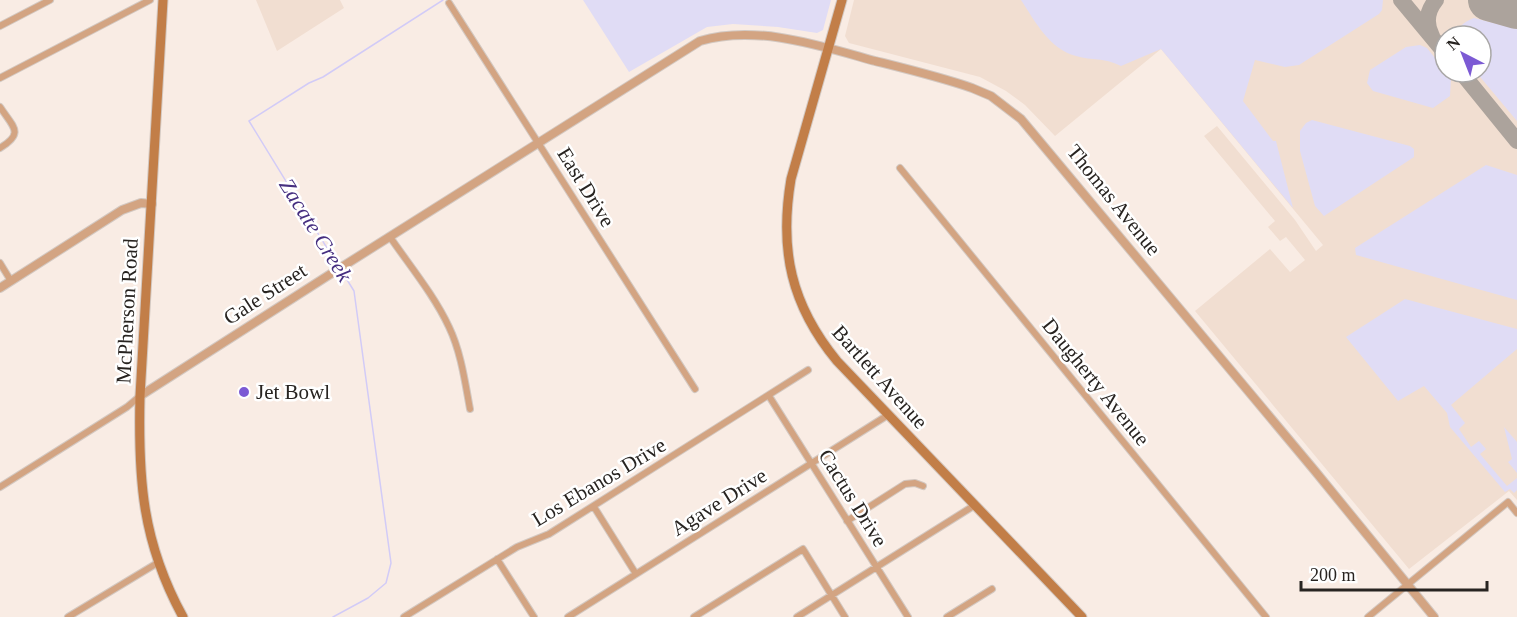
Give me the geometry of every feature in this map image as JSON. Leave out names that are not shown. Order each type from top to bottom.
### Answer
[{"type":"main road","name":"McPherson Road","points":[[163,0],[140,396],[139,460],[149,530],[159,562],[183,617]]},
{"type":"main road","name":"Bartlett Avenue","points":[[842,0],[789,191],[786,239],[790,273],[800,303],[820,340],[837,361],[1082,617]]},
{"type":"street","points":[[0,26],[50,0]]},
{"type":"street","points":[[0,78],[150,0]]},
{"type":"street","name":"East Drive","points":[[449,3],[695,389]]},
{"type":"street","name":"Thomas Avenue","points":[[644,77],[690,47],[716,36],[736,35],[804,41],[972,88],[991,96],[1021,118],[1434,617]]},
{"type":"street","name":"Gale Street","points":[[0,488],[349,262],[644,77]]},
{"type":"street","points":[[0,107],[15,130],[15,136],[12,141],[0,148]]},
{"type":"street","name":"Daugherty Avenue","points":[[900,168],[1266,617]]},
{"type":"street","points":[[0,288],[122,210],[141,203],[152,204]]},
{"type":"street","points":[[390,237],[450,328],[460,359],[470,409]]},
{"type":"street","points":[[0,264],[11,281]]},
{"type":"street","name":"Los Ebanos Drive","points":[[404,617],[517,547],[549,534],[594,507],[808,370]]},
{"type":"street","name":"Cactus Drive","points":[[769,396],[908,617]]},
{"type":"street","name":"Agave Drive","points":[[568,617],[888,415]]},
{"type":"street","points":[[847,521],[905,484],[915,483],[923,486]]},
{"type":"street","points":[[1368,617],[1508,502],[1517,513]]},
{"type":"street","points":[[797,617],[975,505]]},
{"type":"street","points":[[594,507],[636,574]]},
{"type":"street","points":[[694,617],[803,549],[844,617]]},
{"type":"street","points":[[497,559],[534,617]]},
{"type":"street","points":[[68,617],[159,562]]},
{"type":"street","points":[[947,617],[992,589]]},
{"type":"shaded area","points":[[256,0],[340,0],[344,8],[277,51]]},
{"type":"shaded area","points":[[583,0],[831,0],[823,30],[817,33],[778,27],[733,24],[707,27],[629,72]]},
{"type":"shaded area","points":[[854,0],[1517,0],[1517,500],[1509,491],[1409,569],[1195,311],[1270,249],[1290,272],[1305,260],[1286,237],[1280,241],[1268,227],[1275,221],[1204,136],[1217,126],[1295,220],[1316,251],[1323,245],[1161,49],[1055,136],[1025,105],[1006,91],[980,77],[849,43],[845,36]]},
{"type":"shaded area","points":[[1021,0],[1383,0],[1379,14],[1299,65],[1285,67],[1255,60],[1243,101],[1273,141],[1276,141],[1293,208],[1161,49],[1121,66],[1109,61],[1076,56],[1050,41]]},
{"type":"shaded area","points":[[1474,18],[1517,29],[1517,121],[1486,84],[1493,84],[1493,24],[1463,24]]},
{"type":"shaded area","points":[[1420,45],[1427,48],[1433,56],[1433,84],[1451,84],[1450,96],[1433,108],[1373,91],[1367,83],[1370,70],[1406,47]]},
{"type":"shaded area","points":[[1312,120],[1410,146],[1414,149],[1414,157],[1324,216],[1315,206],[1300,151],[1300,131],[1306,123]]},
{"type":"shaded area","points":[[1486,165],[1517,175],[1517,300],[1356,255],[1355,248]]},
{"type":"shaded area","points":[[1405,299],[1517,329],[1517,349],[1451,405],[1465,423],[1459,429],[1471,447],[1479,441],[1486,449],[1480,454],[1507,486],[1517,478],[1517,490],[1514,493],[1510,489],[1505,492],[1450,427],[1447,413],[1424,386],[1398,401],[1346,337]]},
{"type":"shaded area","points":[[1504,427],[1517,442],[1517,473],[1508,462],[1512,459]]},
{"type":"waterway","name":"Zacate Creek","points":[[338,266],[249,121],[309,83],[323,77],[443,0]]},
{"type":"waterway","name":"Zacate Creek","points":[[333,617],[368,598],[386,583],[391,563],[354,291],[341,270]]},
{"type":"taxiway","points":[[1401,0],[1433,39]]},
{"type":"taxiway","points":[[1432,36],[1428,26],[1428,17],[1436,0]]},
{"type":"taxiway","points":[[1471,84],[1517,141]]},
{"type":"runway","points":[[1489,0],[1517,8]]},
{"type":"place","name":"Jet Bowl","points":[[244,392]]}]
